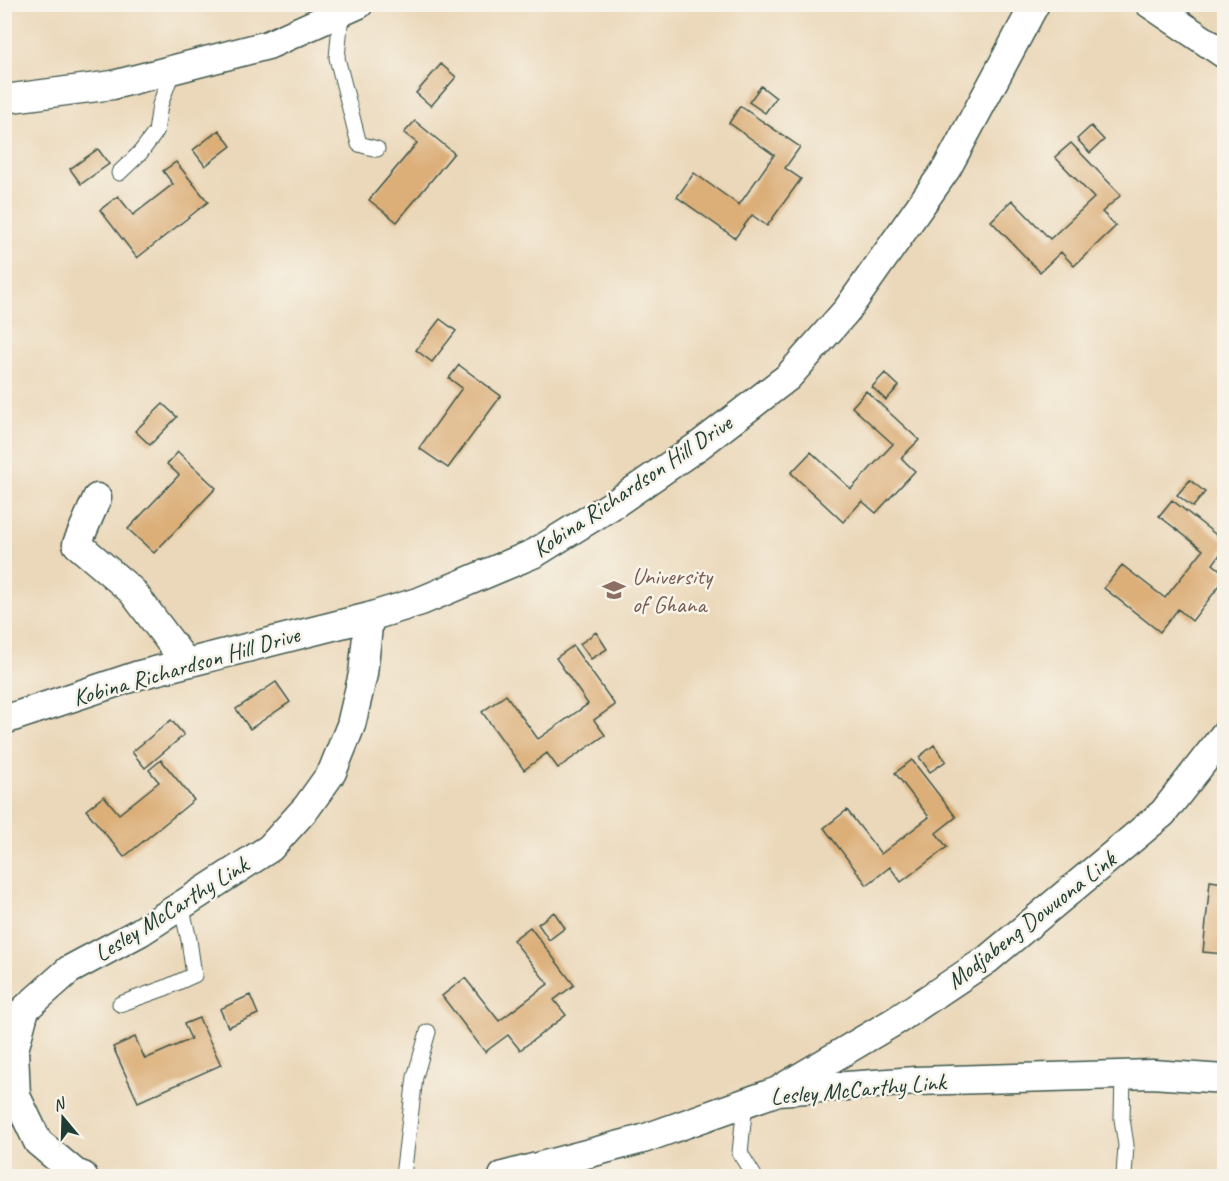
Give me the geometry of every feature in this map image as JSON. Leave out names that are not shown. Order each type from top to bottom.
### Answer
[{"type":"street","name":"Kobina Richardson Hill Drive","points":[[4,720],[139,675],[369,617],[421,601],[535,553],[616,502],[701,444],[788,377],[847,310],[947,168],[1035,4]]},
{"type":"street","points":[[1150,4],[1224,54]]},
{"type":"street","points":[[4,99],[113,85],[268,45],[350,9]]},
{"type":"street","points":[[97,498],[76,544],[132,591],[186,663]]},
{"type":"street","name":"Lesley McCarthy Link","points":[[83,1176],[75,1173],[38,1142],[16,1096],[14,1050],[25,1009],[69,970],[140,932],[270,848],[308,807],[332,772],[351,725],[363,674],[369,617]]},
{"type":"street","name":"Modjabeng Dowuona Link","points":[[778,1091],[897,1020],[988,960],[1163,813],[1224,735]]},
{"type":"street","name":"Lesley McCarthy Link","points":[[503,1176],[644,1139],[778,1091],[916,1080],[1123,1074],[1224,1079]]},
{"type":"lane","points":[[350,9],[337,58],[359,144],[377,149]]},
{"type":"lane","points":[[119,173],[140,153],[156,132],[160,105],[173,69]]},
{"type":"lane","points":[[120,1004],[194,975],[181,905]]},
{"type":"lane","points":[[403,1176],[415,1077],[428,1032]]},
{"type":"lane","points":[[1123,1074],[1122,1119],[1126,1145],[1124,1176]]},
{"type":"lane","points":[[745,1103],[740,1154],[754,1176]]},
{"type":"shaded area","name":"University of Ghana","points":[[5,5],[1224,5],[1224,1176],[5,1176]]},
{"type":"building","points":[[441,64],[456,77],[431,106],[416,93]]},
{"type":"building","points":[[761,86],[776,98],[765,113],[749,102]]},
{"type":"building","points":[[740,106],[800,147],[785,168],[801,179],[767,226],[752,215],[735,238],[677,197],[694,173],[739,205],[774,155],[729,123]]},
{"type":"building","points":[[415,121],[454,153],[397,222],[369,200],[417,143],[404,133]]},
{"type":"building","points":[[1091,126],[1104,140],[1090,153],[1077,139]]},
{"type":"building","points":[[219,130],[231,146],[205,166],[193,150]]},
{"type":"building","points":[[1071,143],[1121,195],[1102,212],[1116,226],[1074,266],[1061,252],[1040,272],[991,221],[1012,200],[1050,239],[1094,198],[1055,157]]},
{"type":"building","points":[[98,149],[109,164],[81,184],[70,169]]},
{"type":"building","points":[[176,162],[208,202],[137,258],[100,210],[118,196],[133,215],[173,184],[163,171]]},
{"type":"building","points":[[440,319],[456,331],[432,362],[416,350]]},
{"type":"building","points":[[459,365],[501,396],[448,468],[419,448],[462,388],[449,378]]},
{"type":"building","points":[[885,373],[899,386],[886,400],[872,387]]},
{"type":"building","points":[[866,391],[919,440],[901,458],[915,471],[876,513],[862,501],[843,522],[791,473],[811,452],[851,489],[893,444],[852,407]]},
{"type":"building","points":[[163,404],[177,417],[150,445],[135,431]]},
{"type":"building","points":[[178,452],[216,488],[154,553],[128,529],[179,475],[167,464]]},
{"type":"building","points":[[1190,480],[1205,492],[1193,507],[1177,495]]},
{"type":"building","points":[[1172,500],[1224,541],[1224,549],[1213,564],[1224,573],[1224,580],[1192,621],[1178,609],[1160,632],[1104,588],[1122,565],[1165,598],[1203,550],[1159,516]]},
{"type":"building","points":[[596,632],[607,649],[591,659],[580,644]]},
{"type":"building","points":[[573,646],[615,705],[594,720],[605,735],[558,768],[547,753],[524,770],[482,712],[506,695],[538,739],[588,704],[556,658]]},
{"type":"building","points":[[276,682],[290,702],[250,729],[236,709]]},
{"type":"building","points":[[171,720],[184,735],[145,768],[132,752]]},
{"type":"building","points":[[934,745],[946,761],[930,772],[919,757]]},
{"type":"building","points":[[161,760],[194,800],[124,857],[86,810],[104,796],[119,814],[159,782],[149,770]]},
{"type":"building","points":[[912,760],[956,817],[936,833],[947,847],[901,882],[890,867],[867,885],[824,828],[847,810],[881,854],[929,817],[895,773]]},
{"type":"building","points":[[1210,881],[1224,883],[1224,954],[1203,952]]},
{"type":"building","points":[[554,912],[565,928],[549,940],[538,924]]},
{"type":"building","points":[[530,927],[574,985],[554,1000],[566,1015],[520,1050],[508,1035],[485,1052],[442,996],[465,978],[499,1021],[548,984],[513,940]]},
{"type":"building","points":[[250,995],[258,1014],[228,1027],[220,1009]]},
{"type":"building","points":[[199,1018],[221,1065],[138,1102],[113,1047],[135,1037],[145,1059],[191,1039],[184,1024]]},
{"type":"place","name":"University of Ghana","points":[[614,590]]}]
